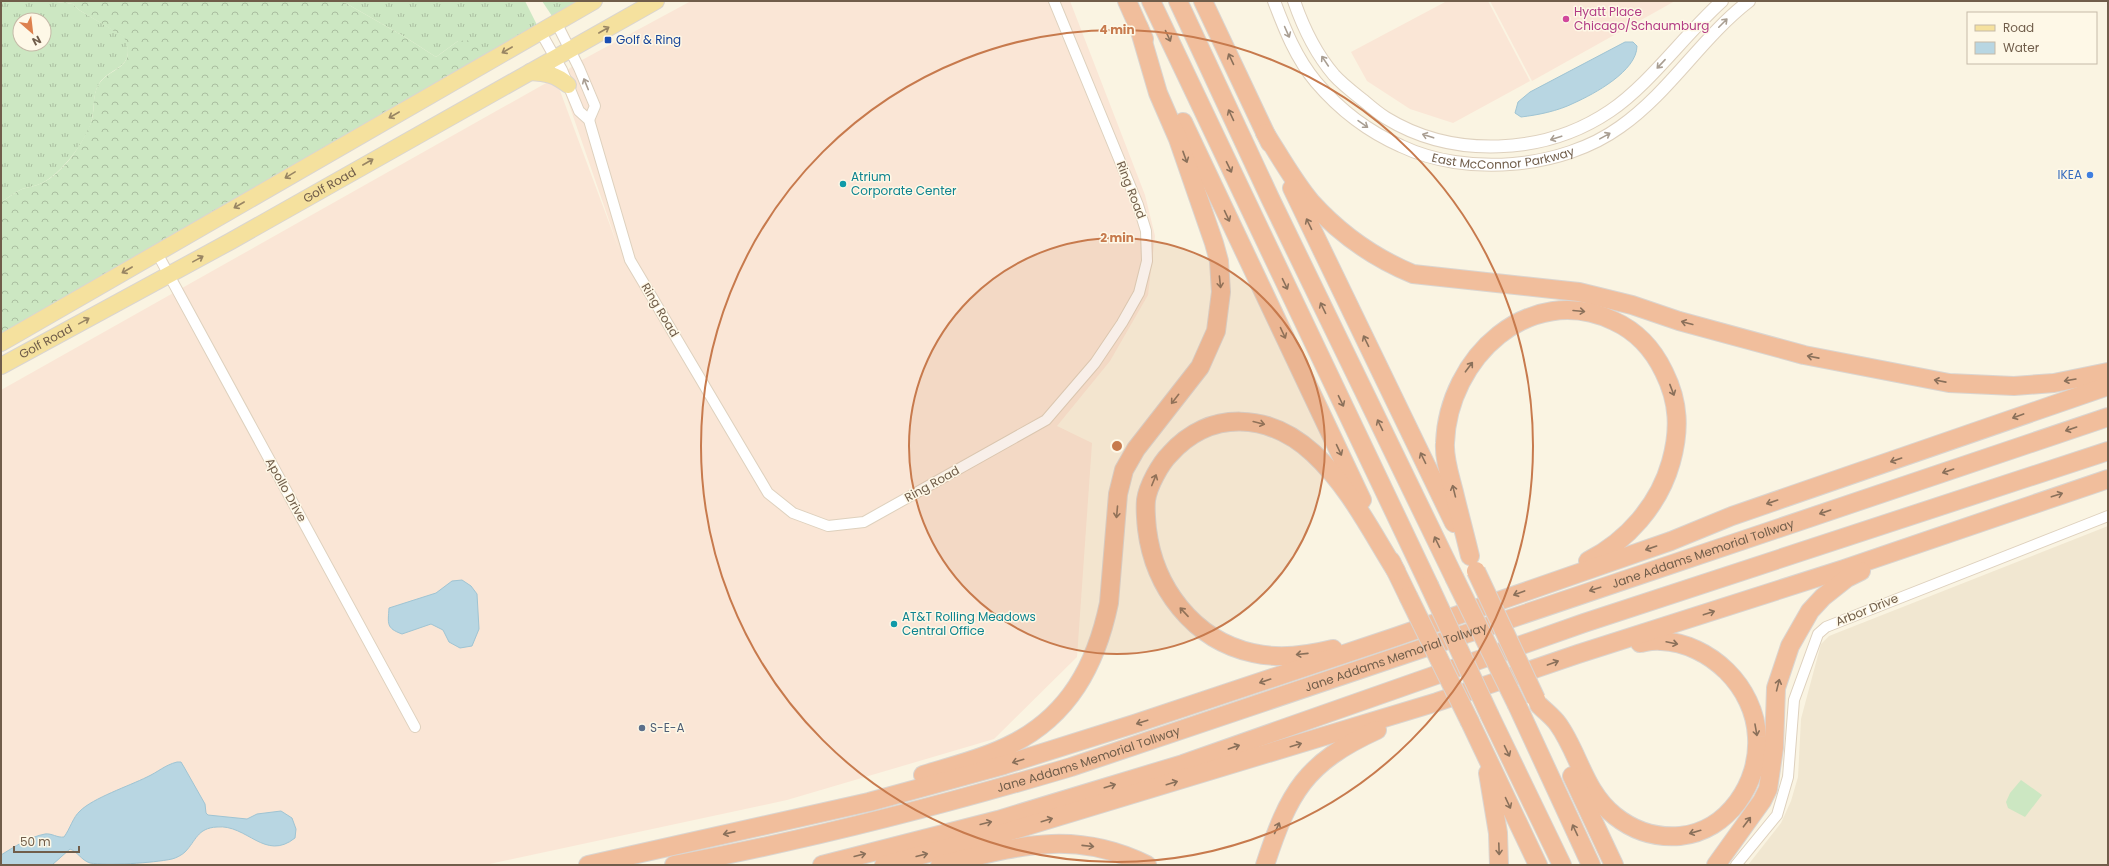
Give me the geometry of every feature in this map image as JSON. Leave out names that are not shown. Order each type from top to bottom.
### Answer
[{"type":"highway","points":[[1127,1],[1396,571],[1538,865]]},
{"type":"highway","points":[[1151,1],[1562,865]]},
{"type":"highway","points":[[1178,1],[1270,198],[1517,705],[1591,865]]},
{"type":"highway","points":[[1203,1],[1473,564],[1614,865]]},
{"type":"highway","points":[[767,824],[937,771],[1008,746],[1033,732],[1058,710],[1076,688],[1094,658],[1102,635],[1109,603],[1118,494],[1124,470],[1136,449],[1200,367],[1216,331],[1221,292],[1219,261],[1210,228],[1178,139],[1158,93],[1139,28]]},
{"type":"highway","points":[[1265,133],[1311,201],[1321,211],[1361,248],[1390,265],[1413,274],[1579,292],[1632,305],[1679,321],[1804,355],[1949,383],[2014,386],[2054,383],[2108,372]]},
{"type":"highway","points":[[1473,564],[1446,462],[1445,442],[1451,406],[1456,390],[1466,371],[1484,348],[1517,323],[1549,312],[1571,310],[1599,314],[1633,332],[1659,362],[1676,400],[1678,424],[1675,449],[1662,485],[1643,518],[1605,552],[1556,580]]},
{"type":"highway","points":[[588,865],[869,802],[1004,765],[1142,722],[1395,637],[1671,541],[1732,516],[1793,494],[2108,386]]},
{"type":"highway","name":"Jane Addams Memorial Tollway","points":[[674,865],[763,848],[942,805],[1071,767],[2108,417]]},
{"type":"highway","points":[[1395,637],[1324,651],[1288,655],[1254,653],[1213,637],[1182,611],[1157,572],[1149,545],[1146,498],[1161,466],[1182,441],[1201,430],[1222,423],[1244,421],[1264,424],[1283,432],[1314,453],[1338,480],[1396,571]]},
{"type":"highway","points":[[822,865],[998,820],[1183,764],[1576,626],[2108,451]]},
{"type":"highway","points":[[884,865],[1014,830],[1437,702],[1578,654],[1828,574],[2108,479]]},
{"type":"highway","points":[[1716,865],[1762,801],[1768,789],[1774,748],[1776,688],[1790,646],[1810,612],[1823,596],[1846,578],[1862,570],[1959,539],[2028,505]]},
{"type":"highway","points":[[1538,702],[1558,725],[1586,779],[1600,800],[1615,816],[1638,830],[1657,835],[1685,835],[1709,827],[1720,821],[1736,806],[1751,775],[1757,752],[1757,736],[1751,709],[1744,695],[1724,668],[1700,651],[1661,641],[1578,654]]},
{"type":"highway","points":[[1265,865],[1275,834],[1289,804],[1308,775],[1318,765],[1351,742],[1437,702]]},
{"type":"highway","points":[[1486,755],[1498,833],[1499,865]]},
{"type":"highway","points":[[940,865],[1011,848],[1048,843],[1099,847],[1115,851],[1147,865]]},
{"type":"main road","name":"Golf Road","points":[[1,343],[594,1]]},
{"type":"main road","name":"Golf Road","points":[[1,366],[169,275],[656,1]]},
{"type":"main road","points":[[530,72],[550,73],[568,85]]},
{"type":"street","name":"Ring Road","points":[[540,31],[562,70],[579,111],[589,120],[630,260],[768,493],[793,513],[828,526],[864,522],[1046,420],[1095,363],[1122,323],[1139,293],[1147,261],[1146,231],[1138,204],[1054,1]]},
{"type":"street","name":"East McConnor Parkway","points":[[1274,1],[1294,48],[1304,66],[1330,97],[1362,124],[1402,147],[1462,164],[1488,165],[1548,159],[1587,145],[1620,128],[1655,98],[1723,23],[1749,1]]},
{"type":"street","name":"East McConnor Parkway","points":[[1294,1],[1300,19],[1315,47],[1334,75],[1344,86],[1385,118],[1409,130],[1450,142],[1506,146],[1555,138],[1579,129],[1610,111],[1630,94],[1703,18],[1722,1]]},
{"type":"street","name":"Ring Road","points":[[556,22],[595,106],[589,120]]},
{"type":"street","name":"Apollo Drive","points":[[157,253],[415,727]]},
{"type":"street","name":"Arbor Drive","points":[[1736,865],[1777,815],[1780,807],[1788,778],[1794,700],[1804,667],[1818,634],[1826,627],[2108,516]]},
{"type":"shaded area","points":[[691,1],[1070,1],[1145,195],[1155,236],[1148,295],[1110,361],[1057,426],[1092,443],[1077,657],[994,739],[787,800],[485,865],[1,865],[1,390],[555,78],[582,60]],"holes":[[[556,80],[563,87],[620,252]]]},
{"type":"shaded area","points":[[1447,1],[1488,1],[1530,81],[1453,123],[1410,109],[1367,81],[1351,52]]},
{"type":"shaded area","points":[[1490,1],[1675,1],[1532,81]]},
{"type":"shaded area","points":[[2108,526],[2108,865],[1748,865],[1781,823],[1791,801],[1798,777],[1801,719],[1821,644],[1829,636]]},
{"type":"green space","points":[[1,1],[48,1],[73,4],[79,10],[125,37],[128,48],[128,56],[121,66],[104,78],[99,84],[95,93],[92,118],[88,131],[71,157],[49,179],[17,192],[1,202]]},
{"type":"green space","points":[[48,1],[342,1],[405,37],[436,57],[458,41],[475,40],[485,63],[1,343],[1,202],[19,190],[40,184],[49,179],[64,166],[77,150],[90,125],[93,115],[95,94],[99,84],[104,78],[121,66],[128,55],[124,37],[79,10],[73,4]]},
{"type":"green space","points":[[342,1],[525,1],[540,31],[485,63],[458,41],[436,57],[405,37]]},
{"type":"green space","points":[[542,1],[594,1],[556,22]]},
{"type":"green space","points":[[2021,780],[2042,795],[2025,817],[2008,808],[2006,802],[2010,793]]},
{"type":"water","points":[[1625,42],[1633,42],[1637,46],[1635,55],[1630,64],[1622,73],[1603,88],[1568,106],[1541,114],[1521,117],[1515,113],[1518,102],[1530,92]]},
{"type":"water","points":[[462,580],[471,586],[477,594],[479,629],[472,646],[460,648],[449,642],[443,630],[431,624],[402,634],[393,630],[389,625],[389,608],[436,593],[452,581]]},
{"type":"water","points":[[177,762],[181,762],[184,767],[205,804],[206,813],[208,815],[247,819],[257,814],[281,811],[292,818],[296,829],[295,838],[284,844],[274,846],[265,844],[238,831],[217,827],[201,832],[185,852],[172,859],[130,864],[98,864],[87,862],[70,849],[52,865],[1,865],[1,855],[16,846],[33,837],[45,834],[64,837],[75,816],[93,801],[139,781]]},
{"type":"place","name":"Hyatt Place Chicago/Schaumburg","points":[[1566,19]]},
{"type":"place","name":"Golf & Ring","points":[[608,40]]},
{"type":"place","name":"IKEA","points":[[2090,175]]},
{"type":"place","name":"Atrium Corporate Center","points":[[843,184]]},
{"type":"place","name":"AT&T Rolling Meadows Central Office","points":[[894,624]]},
{"type":"place","name":"S-E-A","points":[[642,728]]}]
